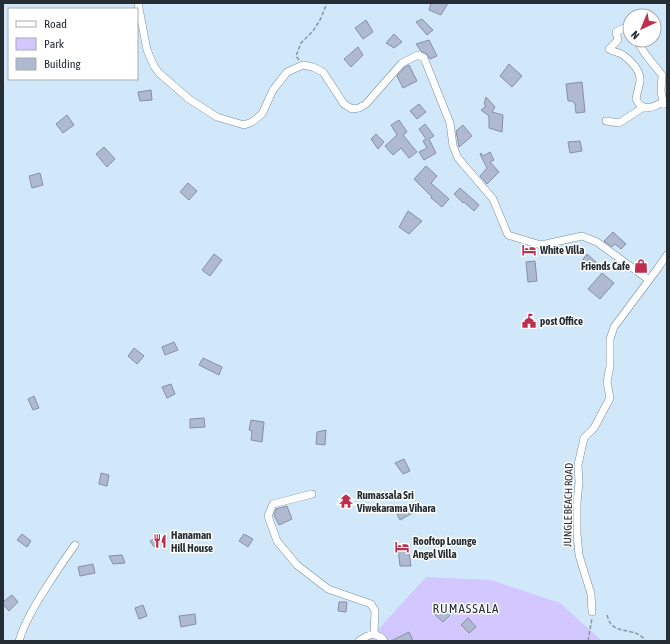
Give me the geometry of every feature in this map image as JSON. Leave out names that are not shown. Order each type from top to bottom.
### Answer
[{"type":"street","points":[[138,3],[148,50],[154,66],[159,73],[189,99],[217,117],[244,125],[252,122],[262,114],[273,90],[287,72],[303,65],[313,67],[323,72],[344,104],[352,109],[366,104],[402,63],[418,55],[424,58],[450,123],[453,146],[458,158],[493,199],[508,235],[541,245],[582,236],[597,242],[649,280]]},
{"type":"street","points":[[622,29],[616,32],[618,40],[609,48],[612,51],[622,55],[634,65],[640,79],[636,99],[640,106],[654,107],[665,103],[661,91],[662,75],[641,48]]},
{"type":"street","points":[[606,121],[619,123],[644,107]]},
{"type":"street","name":"JUNGLE BEACH ROAD","points":[[592,612],[591,594],[579,555],[577,534],[579,482],[578,465],[584,438],[594,428],[610,398],[607,382],[610,366],[610,339],[614,327],[667,254]]},
{"type":"street","points":[[312,494],[273,504],[268,516],[277,541],[296,565],[328,589],[371,604],[375,610],[374,634]]},
{"type":"street","points":[[19,641],[21,633],[30,615],[62,562],[75,546]]},
{"type":"street","points":[[359,641],[374,634],[382,638],[384,641]]},
{"type":"path","points":[[303,65],[296,56],[301,43],[313,31],[320,20],[327,3]]},
{"type":"path","points":[[588,641],[592,612]]},
{"type":"path","points":[[607,615],[610,624],[638,634],[643,637],[644,641]]},
{"type":"green space","points":[[426,577],[491,580],[560,603],[602,641],[359,641],[374,634]]},
{"type":"building","points":[[431,3],[448,3],[441,15],[429,10]]},
{"type":"building","points":[[422,19],[433,30],[427,35],[416,22]]},
{"type":"building","points":[[366,20],[373,32],[363,39],[355,28]]},
{"type":"building","points":[[394,34],[402,42],[394,48],[386,43]]},
{"type":"building","points":[[429,40],[437,56],[430,59],[427,54],[421,51],[416,44]]},
{"type":"building","points":[[358,47],[363,55],[351,67],[344,59]]},
{"type":"building","points":[[509,64],[522,76],[512,87],[500,76]]},
{"type":"building","points":[[409,65],[417,81],[403,88],[397,76],[405,67]]},
{"type":"building","points":[[582,82],[585,112],[576,113],[575,104],[572,101],[568,101],[566,84]]},
{"type":"building","points":[[151,90],[152,100],[140,101],[138,92]]},
{"type":"building","points":[[486,97],[495,107],[492,112],[503,115],[502,132],[489,128],[489,116],[481,110],[486,106],[484,104]]},
{"type":"building","points":[[419,104],[426,112],[417,119],[410,111]]},
{"type":"building","points":[[67,115],[74,125],[63,133],[56,124]]},
{"type":"building","points":[[399,120],[407,132],[403,135],[417,152],[409,158],[401,148],[393,155],[385,146],[397,135],[391,125]]},
{"type":"building","points":[[425,124],[434,136],[429,139],[436,153],[424,160],[419,152],[427,148],[423,141],[426,139],[419,129]]},
{"type":"building","points":[[463,125],[472,136],[459,147],[456,131]]},
{"type":"building","points":[[376,134],[384,142],[378,149],[371,139]]},
{"type":"building","points":[[580,141],[582,151],[570,153],[568,142]]},
{"type":"building","points":[[104,147],[115,159],[107,167],[96,154]]},
{"type":"building","points":[[490,152],[494,160],[490,162],[499,172],[487,184],[480,176],[487,168],[480,154],[481,153],[483,156]]},
{"type":"building","points":[[426,166],[437,176],[431,183],[449,199],[442,207],[431,198],[432,197],[414,179]]},
{"type":"building","points":[[40,173],[43,185],[32,188],[29,176]]},
{"type":"building","points":[[188,183],[197,191],[189,200],[180,192]]},
{"type":"building","points":[[460,188],[479,205],[474,211],[454,194]]},
{"type":"building","points":[[408,211],[422,221],[409,234],[399,227]]},
{"type":"building","points":[[613,232],[626,244],[621,249],[615,244],[612,247],[604,241]]},
{"type":"building","points":[[214,254],[222,260],[210,276],[202,270]]},
{"type":"building","points":[[587,254],[597,263],[590,271],[581,262]]},
{"type":"building","points":[[535,261],[537,281],[528,282],[526,262]]},
{"type":"building","points":[[602,273],[614,283],[600,299],[588,289]]},
{"type":"building","points":[[174,342],[178,350],[165,355],[162,347]]},
{"type":"building","points":[[134,348],[144,356],[137,364],[128,356]]},
{"type":"building","points":[[203,358],[222,367],[219,375],[199,365]]},
{"type":"building","points":[[171,384],[175,394],[167,398],[162,387]]},
{"type":"building","points":[[34,396],[39,408],[33,410],[28,399]]},
{"type":"building","points":[[204,418],[205,427],[190,428],[190,419]]},
{"type":"building","points":[[251,420],[264,422],[262,442],[251,440],[252,431],[249,430]]},
{"type":"building","points":[[326,430],[325,445],[316,444],[317,432]]},
{"type":"building","points":[[404,459],[410,471],[403,474],[395,463]]},
{"type":"building","points":[[101,473],[109,475],[107,486],[99,484]]},
{"type":"building","points":[[416,504],[420,509],[400,520],[397,514]]},
{"type":"building","points":[[287,506],[292,519],[279,525],[274,515],[276,509]]},
{"type":"building","points":[[22,534],[31,541],[27,547],[17,540]]},
{"type":"building","points":[[244,534],[253,539],[248,547],[239,541]]},
{"type":"building","points":[[160,535],[163,542],[154,547],[150,541]]},
{"type":"building","points":[[408,547],[411,566],[400,566],[398,548]]},
{"type":"building","points":[[122,555],[125,563],[113,564],[109,556]]},
{"type":"building","points":[[93,564],[95,573],[80,576],[78,567]]},
{"type":"building","points":[[12,595],[18,602],[9,611],[3,602]]},
{"type":"building","points":[[339,602],[347,602],[346,612],[338,611]]},
{"type":"building","points":[[440,603],[452,613],[443,622],[432,612]]},
{"type":"building","points":[[143,605],[147,616],[139,619],[135,608]]},
{"type":"building","points":[[195,614],[196,624],[181,627],[179,616]]},
{"type":"building","points":[[468,618],[476,627],[469,633],[461,625]]},
{"type":"building","points":[[409,632],[413,641],[391,641]]},
{"type":"place","name":"White Villa","points":[[529,250]]},
{"type":"place","name":"Friends Cafe","points":[[641,266]]},
{"type":"place","name":"post Office","points":[[529,321]]},
{"type":"place","name":"Rumassala Sri Viwekarama Vihara","points":[[346,501]]},
{"type":"place","name":"Hanaman Hill House","points":[[160,541]]},
{"type":"place","name":"Rooftop Lounge Angel Villa","points":[[402,547]]},
{"type":"district","name":"RUMASSALA","points":[[466,608]]}]
